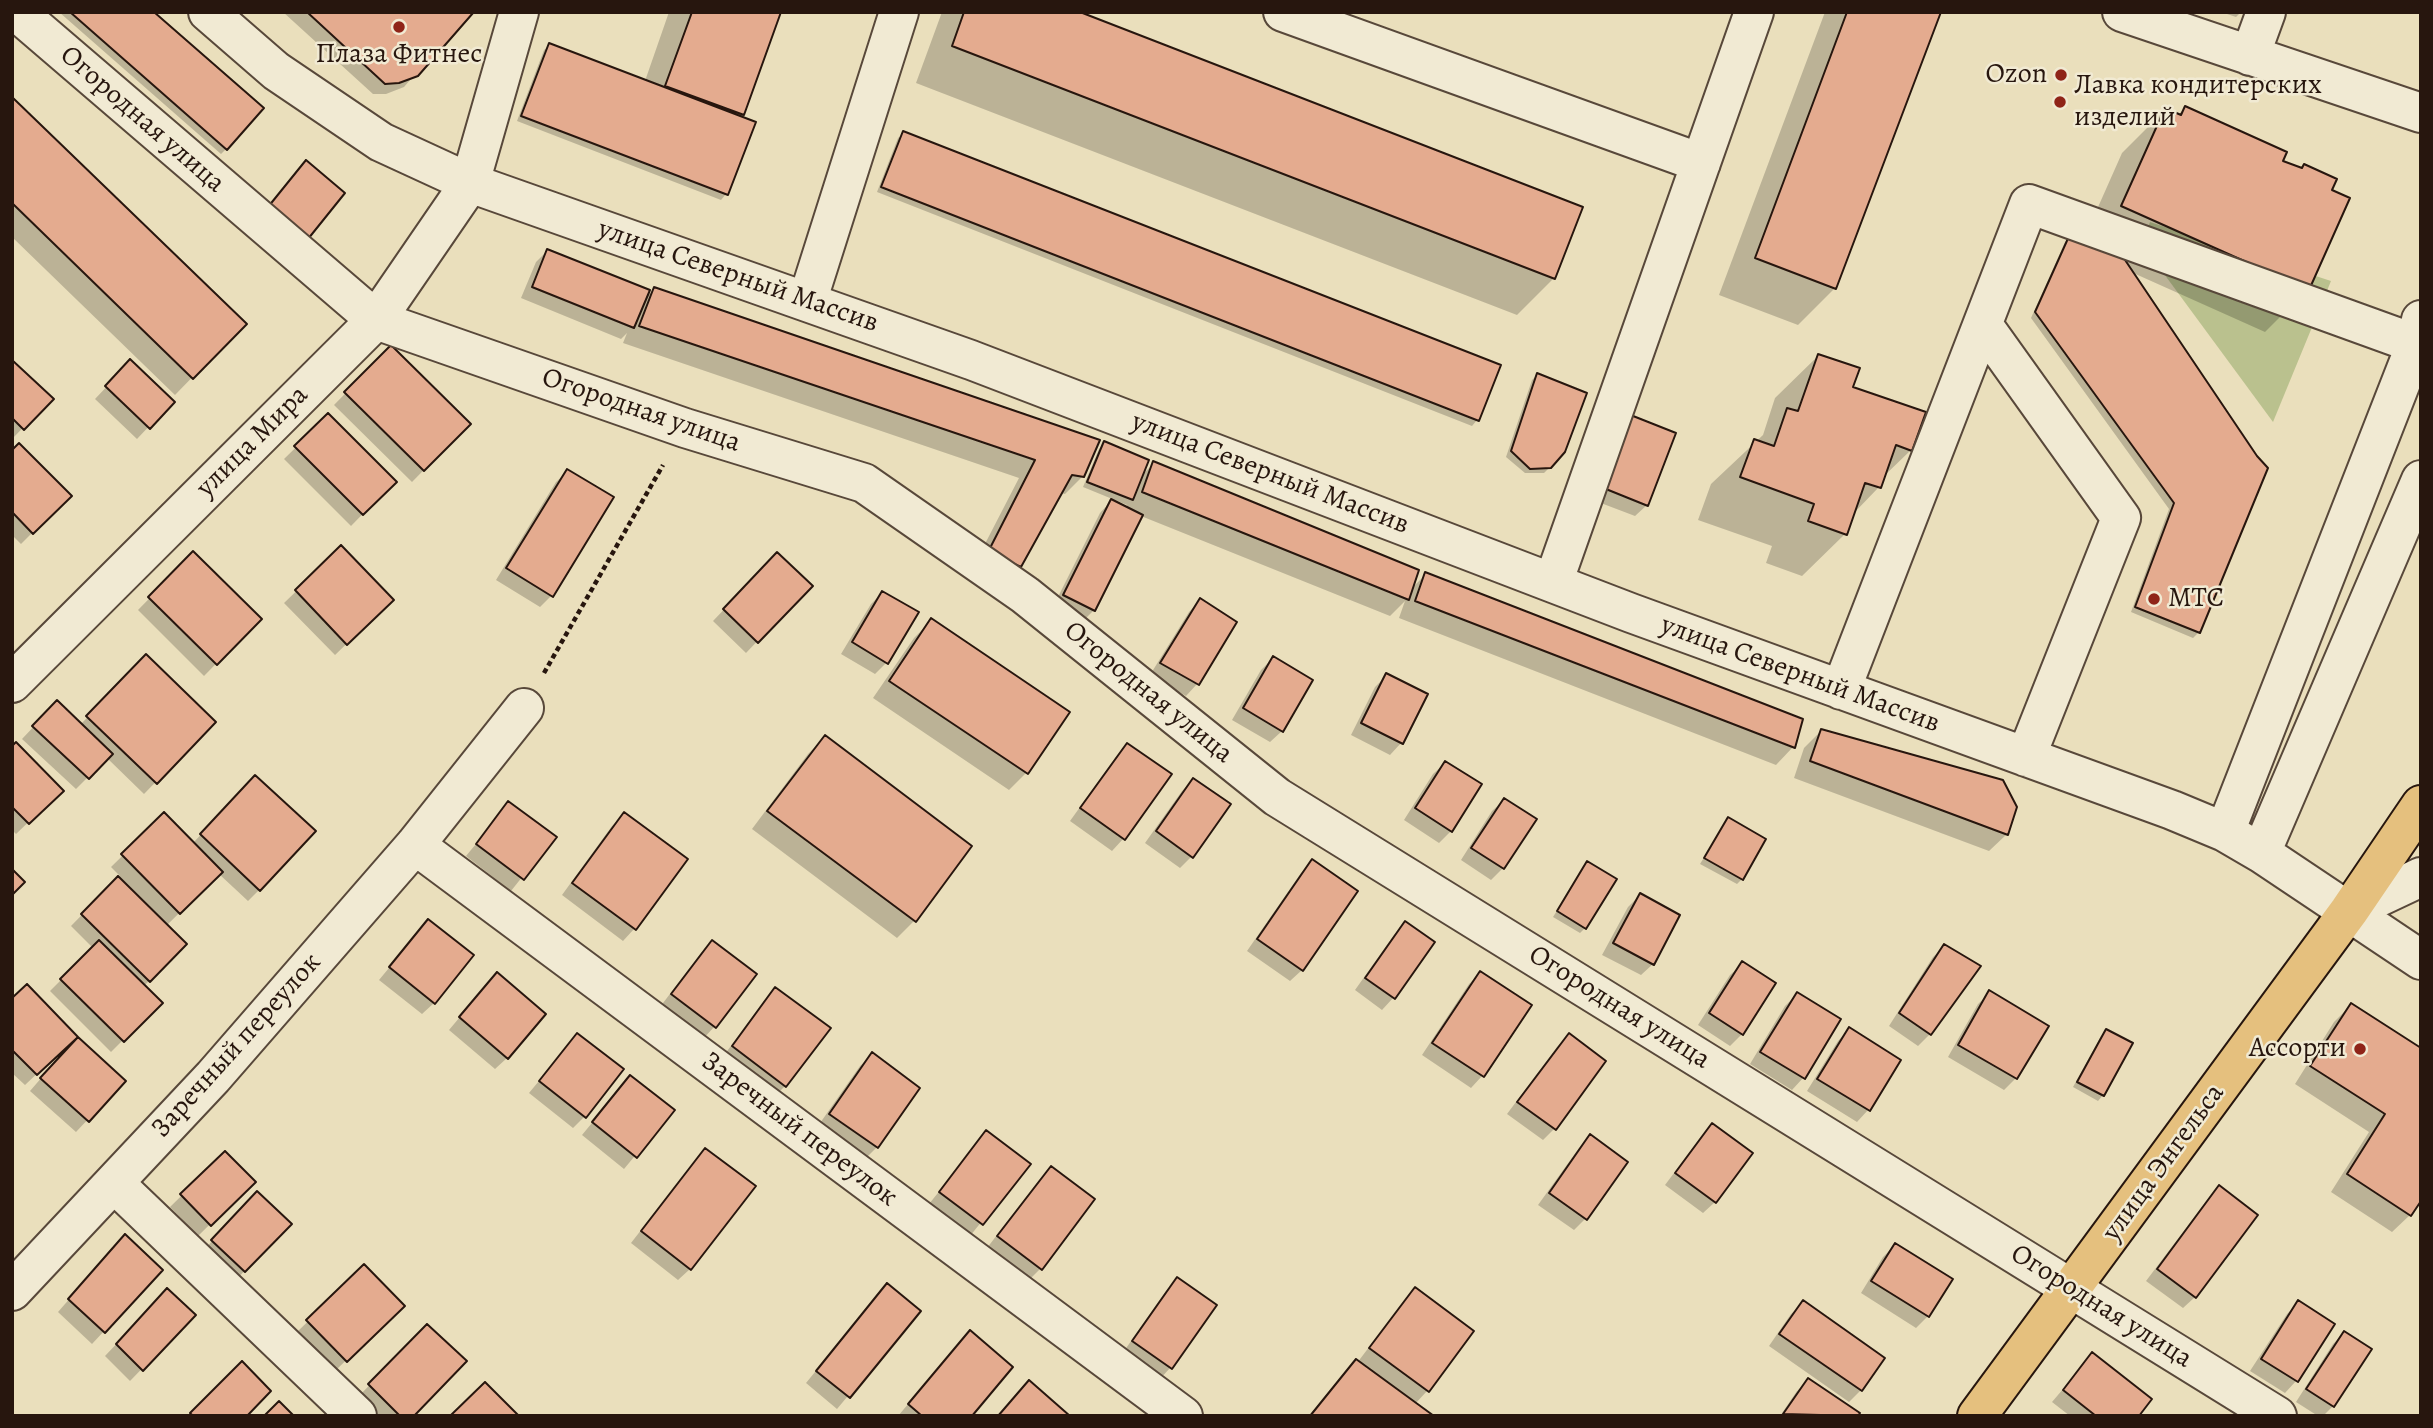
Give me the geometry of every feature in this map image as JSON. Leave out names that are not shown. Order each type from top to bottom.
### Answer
[{"type":"main road","name":"улица Энгельса","points":[[1977,1416],[2349,911],[2421,805]]},
{"type":"street","name":"Огородная улица","points":[[17,12],[376,320],[685,428],[864,483],[1025,595],[1277,797],[2277,1416]]},
{"type":"street","name":"улица Северный Массив","points":[[208,12],[276,71],[382,142],[470,183],[971,360],[1553,583],[2172,810],[2225,832],[2261,853],[2421,960]]},
{"type":"street","name":"улица Мира","points":[[12,683],[376,320],[470,183],[519,12]]},
{"type":"street","points":[[807,302],[899,12]]},
{"type":"street","points":[[1283,12],[1701,163]]},
{"type":"street","points":[[1553,583],[1754,12]]},
{"type":"street","points":[[2122,12],[2421,113]]},
{"type":"street","points":[[2250,55],[2266,12]]},
{"type":"street","points":[[1841,690],[2029,204],[2418,332],[2225,832]]},
{"type":"street","points":[[1983,325],[2121,518],[2026,757]]},
{"type":"street","points":[[2261,853],[2421,480]]},
{"type":"street","name":"Заречный переулок","points":[[12,1291],[213,1077],[415,845],[524,708]]},
{"type":"street","name":"Заречный переулок","points":[[415,845],[1182,1416]]},
{"type":"street","points":[[2349,911],[2421,877]]},
{"type":"street","points":[[114,1183],[358,1416]]},
{"type":"path","points":[[524,708],[685,428]]},
{"type":"green space","points":[[2150,222],[2331,281],[2273,422],[2142,244]]},
{"type":"building","points":[[70,12],[154,12],[264,108],[227,150]]},
{"type":"building","points":[[307,12],[473,13],[418,76],[399,83],[385,84]]},
{"type":"building","points":[[692,12],[781,12],[744,115],[665,86]]},
{"type":"building","points":[[964,12],[1080,12],[1583,207],[1555,279],[952,46]]},
{"type":"building","points":[[1847,12],[1941,12],[1836,289],[1755,258]]},
{"type":"building","points":[[549,43],[756,122],[728,195],[521,116]]},
{"type":"building","points":[[12,97],[247,324],[193,379],[12,203]]},
{"type":"building","points":[[2185,106],[2287,152],[2283,161],[2302,168],[2304,164],[2337,179],[2332,190],[2350,198],[2309,290],[2121,206],[2165,108],[2181,115]]},
{"type":"building","points":[[903,131],[1501,365],[1479,421],[881,187]]},
{"type":"building","points":[[306,160],[345,193],[308,239],[268,207]]},
{"type":"building","points":[[2070,234],[2121,254],[2257,456],[2268,468],[2200,633],[2135,607],[2174,503],[2035,312]]},
{"type":"building","points":[[547,249],[650,290],[634,328],[532,287]]},
{"type":"building","points":[[654,287],[1100,440],[1084,477],[1072,475],[1021,567],[988,552],[1035,460],[639,326]]},
{"type":"building","points":[[391,345],[471,424],[424,471],[344,392]]},
{"type":"building","points":[[1818,354],[1860,368],[1853,387],[1926,412],[1912,451],[1896,445],[1881,488],[1865,483],[1847,535],[1808,521],[1814,504],[1740,477],[1754,439],[1774,446],[1787,408],[1798,411]]},
{"type":"building","points":[[130,359],[175,402],[150,429],[105,386]]},
{"type":"building","points":[[12,360],[54,399],[24,430],[12,418]]},
{"type":"building","points":[[1537,373],[1587,393],[1565,452],[1551,468],[1530,469],[1511,451]]},
{"type":"building","points":[[1623,412],[1676,433],[1648,506],[1596,485]]},
{"type":"building","points":[[328,413],[397,482],[363,515],[294,446]]},
{"type":"building","points":[[1104,441],[1149,460],[1133,500],[1087,482]]},
{"type":"building","points":[[19,443],[72,496],[33,534],[12,512],[12,450]]},
{"type":"building","points":[[1153,461],[1419,570],[1409,600],[1142,492]]},
{"type":"building","points":[[567,469],[614,497],[553,597],[506,568]]},
{"type":"building","points":[[1111,499],[1143,515],[1095,611],[1063,595]]},
{"type":"building","points":[[341,545],[394,600],[347,645],[295,590]]},
{"type":"building","points":[[193,551],[262,619],[217,665],[148,597]]},
{"type":"building","points":[[777,552],[813,586],[758,643],[723,609]]},
{"type":"building","points":[[1425,572],[1803,719],[1795,748],[1415,601]]},
{"type":"building","points":[[882,591],[919,612],[888,664],[852,642]]},
{"type":"building","points":[[1200,598],[1237,622],[1199,685],[1160,663]]},
{"type":"building","points":[[931,618],[1070,712],[1028,774],[889,681]]},
{"type":"building","points":[[146,654],[216,722],[157,784],[86,716]]},
{"type":"building","points":[[1273,656],[1313,680],[1283,732],[1243,708]]},
{"type":"building","points":[[1386,673],[1428,694],[1403,744],[1361,723]]},
{"type":"building","points":[[57,700],[113,754],[89,779],[32,726]]},
{"type":"building","points":[[1821,729],[2003,780],[2017,807],[2008,835],[1810,761]]},
{"type":"building","points":[[825,735],[972,846],[916,922],[767,811]]},
{"type":"building","points":[[16,742],[64,791],[29,824],[12,807],[12,746]]},
{"type":"building","points":[[1127,743],[1172,774],[1125,840],[1080,808]]},
{"type":"building","points":[[1445,761],[1482,784],[1452,832],[1415,808]]},
{"type":"building","points":[[255,775],[316,831],[260,891],[200,834]]},
{"type":"building","points":[[1193,778],[1231,804],[1193,858],[1156,831]]},
{"type":"building","points":[[1504,798],[1537,819],[1504,869],[1471,848]]},
{"type":"building","points":[[508,801],[557,837],[524,880],[476,844]]},
{"type":"building","points":[[164,812],[223,872],[180,914],[121,854]]},
{"type":"building","points":[[624,812],[688,859],[636,930],[572,883]]},
{"type":"building","points":[[1728,817],[1766,839],[1743,880],[1704,858]]},
{"type":"building","points":[[1312,859],[1358,891],[1303,971],[1257,939]]},
{"type":"building","points":[[1587,861],[1617,879],[1586,929],[1557,911]]},
{"type":"building","points":[[12,869],[25,882],[12,895]]},
{"type":"building","points":[[118,876],[187,944],[150,982],[81,914]]},
{"type":"building","points":[[1640,893],[1680,915],[1654,965],[1613,943]]},
{"type":"building","points":[[428,919],[474,955],[435,1004],[389,967]]},
{"type":"building","points":[[1405,921],[1435,942],[1395,999],[1365,978]]},
{"type":"building","points":[[99,940],[163,1003],[124,1042],[60,979]]},
{"type":"building","points":[[712,940],[757,974],[716,1028],[671,994]]},
{"type":"building","points":[[1944,944],[1981,966],[1931,1035],[1899,1013]]},
{"type":"building","points":[[1742,961],[1776,983],[1743,1035],[1709,1013]]},
{"type":"building","points":[[1480,971],[1532,1005],[1484,1077],[1432,1043]]},
{"type":"building","points":[[497,972],[546,1014],[508,1059],[459,1017]]},
{"type":"building","points":[[27,984],[78,1037],[37,1075],[12,1050],[12,998]]},
{"type":"building","points":[[775,987],[831,1028],[786,1087],[732,1046]]},
{"type":"building","points":[[1989,990],[2049,1026],[2017,1079],[1958,1045]]},
{"type":"building","points":[[1797,992],[1841,1019],[1805,1079],[1760,1052]]},
{"type":"building","points":[[2351,1003],[2421,1048],[2421,1201],[2411,1216],[2347,1174],[2385,1114],[2310,1066]]},
{"type":"building","points":[[1849,1027],[1901,1060],[1870,1111],[1817,1079]]},
{"type":"building","points":[[2106,1029],[2133,1043],[2104,1096],[2077,1082]]},
{"type":"building","points":[[577,1033],[624,1069],[586,1118],[539,1081]]},
{"type":"building","points":[[1569,1033],[1606,1061],[1556,1130],[1517,1102]]},
{"type":"building","points":[[78,1037],[126,1081],[89,1122],[40,1078]]},
{"type":"building","points":[[872,1052],[920,1088],[878,1148],[829,1114]]},
{"type":"building","points":[[630,1075],[675,1110],[637,1158],[592,1122]]},
{"type":"building","points":[[1712,1123],[1753,1153],[1716,1203],[1675,1173]]},
{"type":"building","points":[[986,1130],[1031,1164],[983,1225],[939,1192]]},
{"type":"building","points":[[1590,1134],[1628,1162],[1587,1220],[1549,1193]]},
{"type":"building","points":[[705,1148],[756,1186],[691,1270],[641,1231]]},
{"type":"building","points":[[225,1151],[256,1182],[211,1226],[180,1194]]},
{"type":"building","points":[[1051,1166],[1095,1199],[1042,1270],[997,1236]]},
{"type":"building","points":[[2219,1185],[2258,1215],[2196,1298],[2157,1269]]},
{"type":"building","points":[[257,1191],[292,1224],[245,1272],[211,1240]]},
{"type":"building","points":[[125,1234],[163,1270],[105,1333],[68,1299]]},
{"type":"building","points":[[1895,1243],[1953,1279],[1929,1317],[1871,1281]]},
{"type":"building","points":[[364,1264],[405,1306],[347,1362],[306,1320]]},
{"type":"building","points":[[1177,1277],[1217,1305],[1172,1369],[1132,1341]]},
{"type":"building","points":[[887,1283],[921,1311],[850,1398],[816,1371]]},
{"type":"building","points":[[1415,1287],[1474,1331],[1429,1392],[1369,1348]]},
{"type":"building","points":[[167,1288],[196,1315],[143,1371],[116,1344]]},
{"type":"building","points":[[1803,1300],[1885,1358],[1862,1391],[1779,1334]]},
{"type":"building","points":[[2298,1300],[2335,1324],[2298,1382],[2261,1359]]},
{"type":"building","points":[[427,1324],[467,1361],[414,1416],[400,1416],[368,1384]]},
{"type":"building","points":[[970,1330],[1013,1367],[972,1416],[922,1416],[908,1404]]},
{"type":"building","points":[[2344,1331],[2372,1349],[2334,1407],[2306,1389]]},
{"type":"building","points":[[2092,1352],[2152,1399],[2139,1416],[2096,1416],[2063,1390]]},
{"type":"building","points":[[1356,1359],[1434,1416],[1310,1416]]},
{"type":"building","points":[[242,1361],[271,1391],[247,1416],[193,1416],[190,1413]]},
{"type":"building","points":[[1808,1378],[1860,1413],[1858,1416],[1783,1414]]},
{"type":"building","points":[[1029,1380],[1070,1416],[998,1416]]},
{"type":"building","points":[[485,1382],[519,1416],[450,1416]]},
{"type":"building","points":[[279,1401],[294,1416],[264,1416]]},
{"type":"place","name":"Плаза Фитнес","points":[[399,27]]},
{"type":"place","name":"Ozon","points":[[2061,75]]},
{"type":"place","name":"Лавка кондитерских изделий","points":[[2060,102]]},
{"type":"place","name":"МТС","points":[[2154,599]]},
{"type":"place","name":"Ассорти","points":[[2360,1049]]}]
